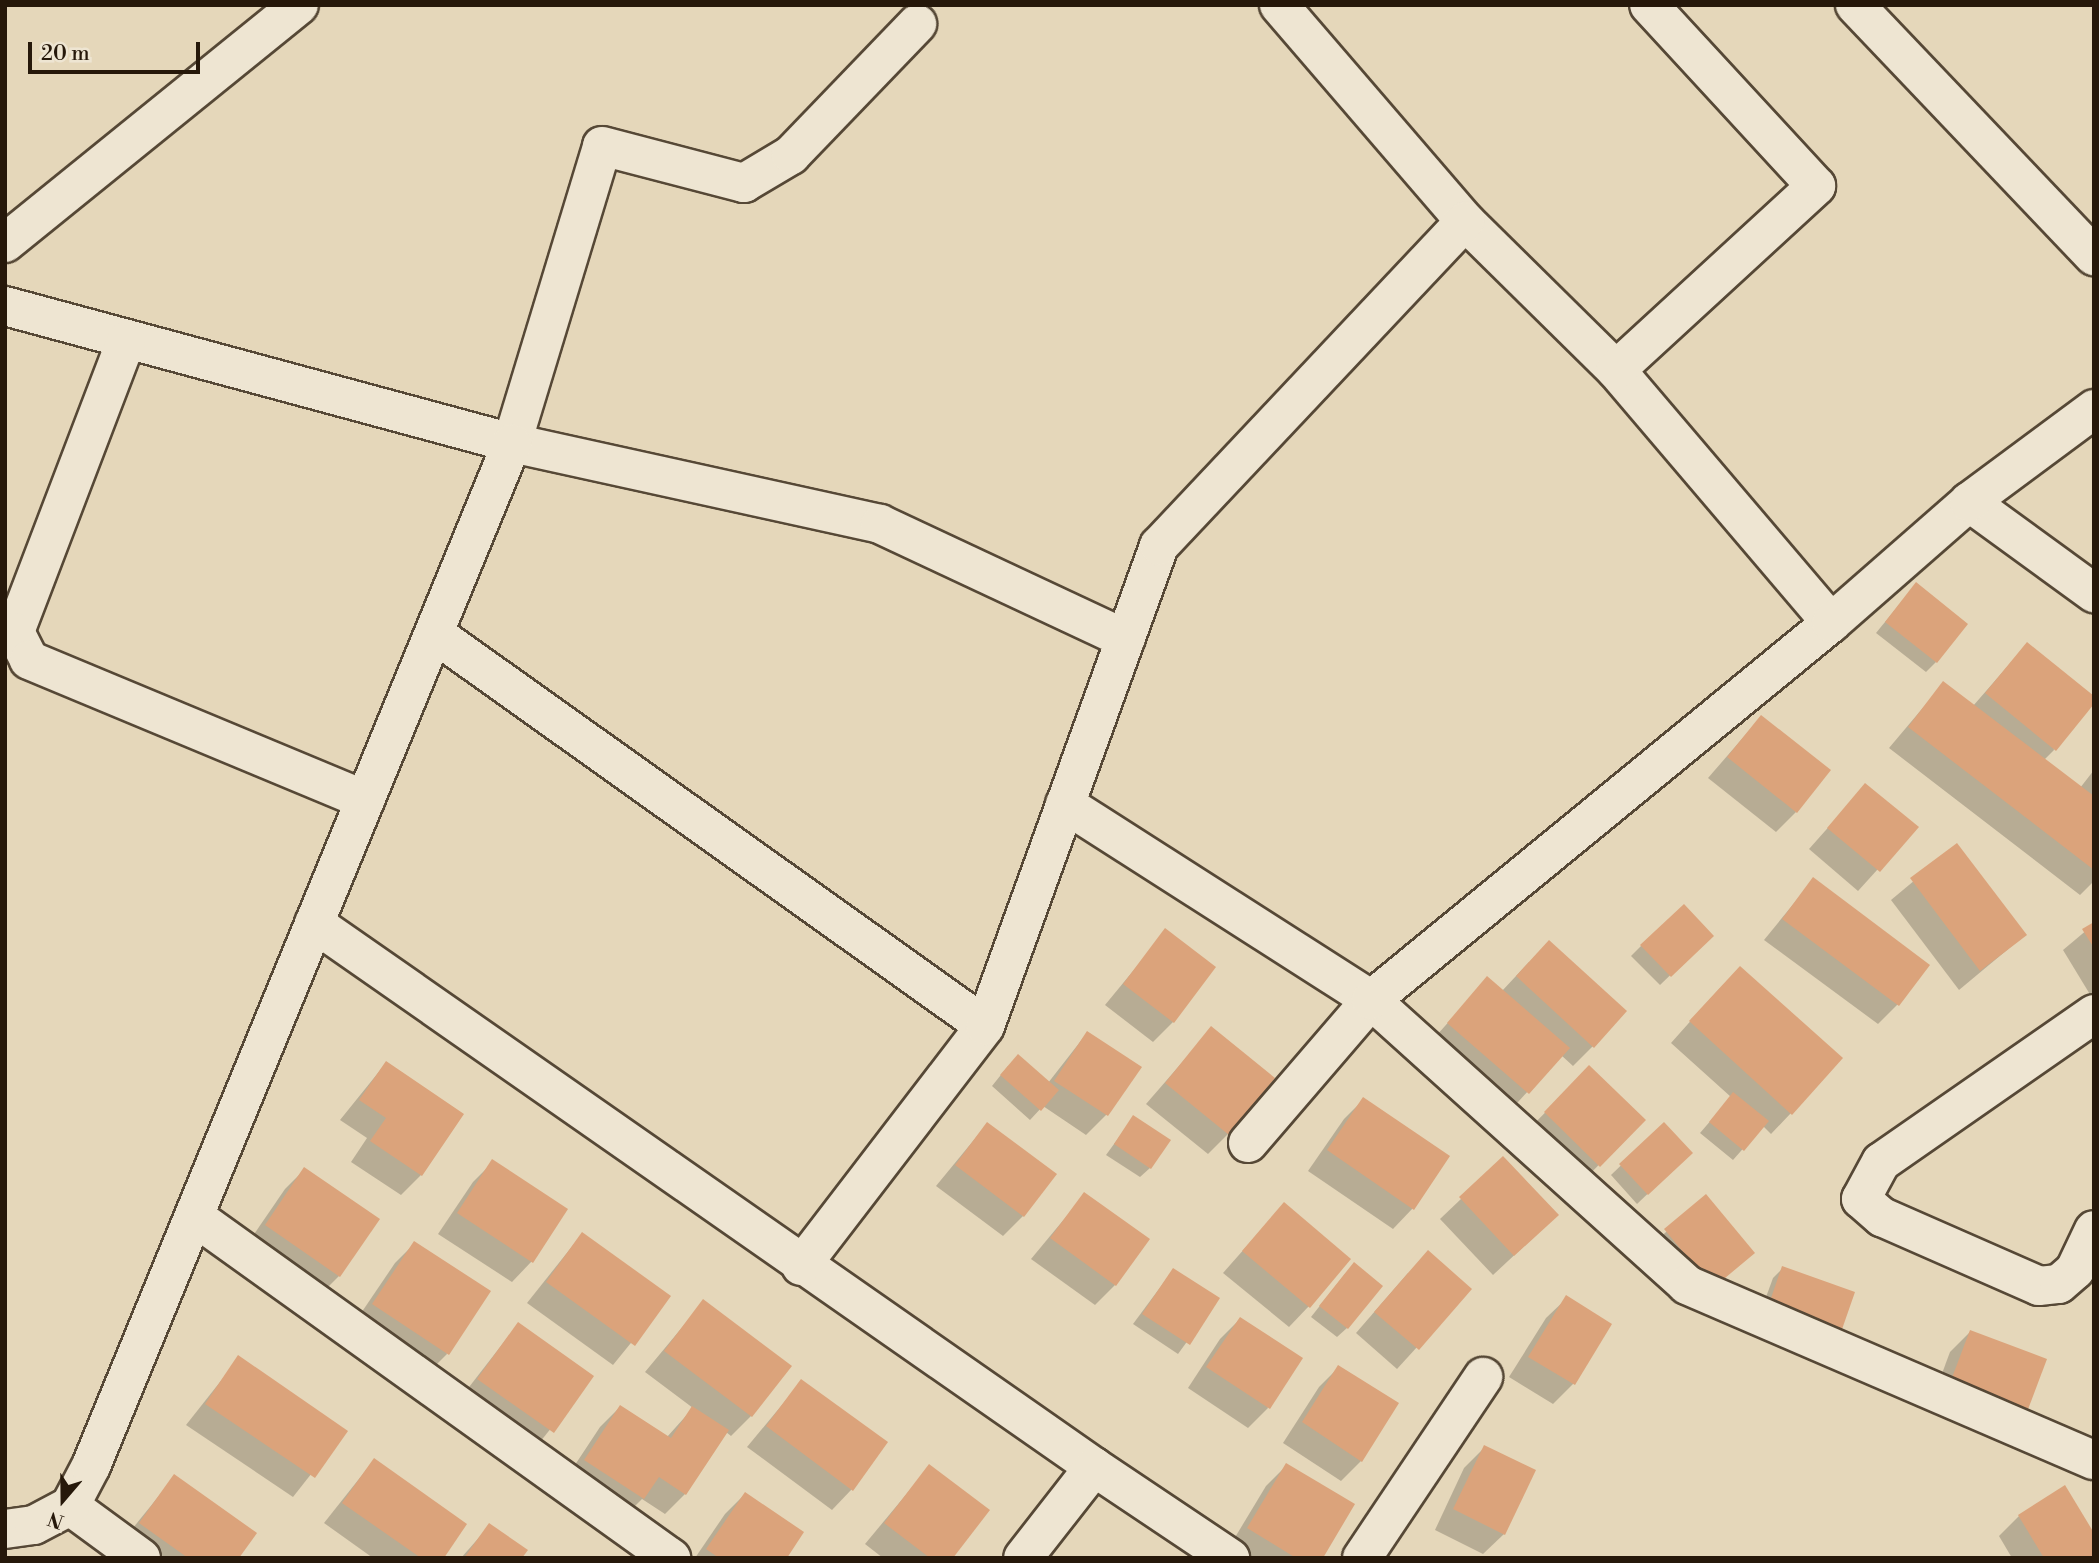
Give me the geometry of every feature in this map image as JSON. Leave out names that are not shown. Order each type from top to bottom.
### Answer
[{"type":"street","points":[[5,243],[299,5]]},
{"type":"street","points":[[1279,5],[1465,221],[1616,370],[1831,623]]},
{"type":"street","points":[[1616,370],[1816,186],[1649,5]]},
{"type":"street","points":[[1856,5],[2094,256]]},
{"type":"street","points":[[5,1529],[34,1525],[70,1506],[195,1217],[512,443],[602,146],[744,183],[791,155],[917,24]]},
{"type":"street","points":[[802,1266],[985,1026],[1158,546],[1465,221]]},
{"type":"street","points":[[5,306],[126,341],[512,443],[880,524],[1125,639]]},
{"type":"street","points":[[126,341],[15,632],[29,660],[365,800]]},
{"type":"street","points":[[1248,1143],[1371,1000],[1831,623],[1969,502],[2094,410]]},
{"type":"street","points":[[1969,502],[2094,593]]},
{"type":"street","points":[[435,634],[985,1026]]},
{"type":"street","points":[[1065,804],[1371,1000],[1687,1285],[2094,1460]]},
{"type":"street","points":[[314,923],[802,1266],[1230,1558]]},
{"type":"street","points":[[2094,1014],[1881,1162],[1861,1199],[1882,1217],[2039,1286],[2059,1284],[2075,1269],[2094,1230]]},
{"type":"street","points":[[195,1217],[671,1558]]},
{"type":"street","points":[[1362,1558],[1483,1377]]},
{"type":"street","points":[[1023,1558],[1094,1466]]},
{"type":"street","points":[[70,1506],[141,1558]]},
{"type":"building","points":[[1916,582],[1968,624],[1937,663],[1885,622]]},
{"type":"building","points":[[2027,642],[2094,696],[2094,704],[2056,751],[1985,693]]},
{"type":"building","points":[[1943,681],[2094,796],[2094,870],[1908,727]]},
{"type":"building","points":[[1761,715],[1831,770],[1797,813],[1727,757]]},
{"type":"building","points":[[1865,783],[1919,827],[1880,872],[1827,828]]},
{"type":"building","points":[[1957,843],[2027,935],[1980,971],[1910,878]]},
{"type":"building","points":[[1813,877],[1930,965],[1899,1006],[1782,919]]},
{"type":"building","points":[[1684,904],[1714,936],[1671,977],[1640,945]]},
{"type":"building","points":[[2094,922],[2094,948],[2082,929]]},
{"type":"building","points":[[1165,928],[1216,967],[1174,1023],[1123,984]]},
{"type":"building","points":[[1549,940],[1627,1011],[1594,1048],[1516,976]]},
{"type":"building","points":[[1740,966],[1843,1058],[1792,1115],[1689,1021]]},
{"type":"building","points":[[1487,976],[1570,1048],[1529,1094],[1447,1023]]},
{"type":"building","points":[[1211,1026],[1275,1078],[1229,1135],[1165,1083]]},
{"type":"building","points":[[1087,1031],[1142,1067],[1108,1116],[1054,1081]]},
{"type":"building","points":[[1018,1054],[1059,1090],[1041,1111],[1000,1075]]},
{"type":"building","points":[[386,1061],[464,1114],[422,1176],[370,1141],[386,1118],[359,1100]]},
{"type":"building","points":[[1589,1065],[1646,1120],[1600,1167],[1544,1112]]},
{"type":"building","points":[[1733,1092],[1769,1121],[1744,1151],[1709,1122]]},
{"type":"building","points":[[1363,1097],[1450,1156],[1414,1210],[1327,1150]]},
{"type":"building","points":[[1133,1115],[1171,1140],[1151,1169],[1114,1144]]},
{"type":"building","points":[[987,1122],[1057,1174],[1024,1217],[955,1165]]},
{"type":"building","points":[[1664,1122],[1693,1153],[1648,1195],[1619,1164]]},
{"type":"building","points":[[1503,1156],[1559,1215],[1514,1256],[1459,1197]]},
{"type":"building","points":[[492,1159],[568,1209],[533,1263],[457,1213]]},
{"type":"building","points":[[304,1167],[380,1219],[340,1277],[265,1225]]},
{"type":"building","points":[[1084,1192],[1150,1239],[1116,1286],[1050,1238]]},
{"type":"building","points":[[1706,1194],[1755,1253],[1713,1288],[1664,1229]]},
{"type":"building","points":[[1284,1202],[1351,1259],[1310,1308],[1242,1251]]},
{"type":"building","points":[[582,1232],[671,1296],[635,1346],[546,1282]]},
{"type":"building","points":[[414,1241],[491,1291],[449,1355],[372,1304]]},
{"type":"building","points":[[1428,1250],[1472,1289],[1419,1350],[1374,1312]]},
{"type":"building","points":[[1354,1262],[1383,1286],[1348,1329],[1319,1306]]},
{"type":"building","points":[[1782,1266],[1855,1292],[1840,1335],[1767,1310]]},
{"type":"building","points":[[1173,1268],[1220,1298],[1190,1345],[1142,1314]]},
{"type":"building","points":[[1566,1295],[1612,1324],[1575,1385],[1528,1357]]},
{"type":"building","points":[[703,1299],[792,1366],[752,1417],[664,1351]]},
{"type":"building","points":[[1240,1317],[1303,1358],[1270,1409],[1206,1367]]},
{"type":"building","points":[[518,1322],[594,1376],[554,1433],[477,1379]]},
{"type":"building","points":[[1970,1330],[2047,1359],[2027,1412],[1950,1383]]},
{"type":"building","points":[[238,1355],[348,1431],[315,1478],[205,1404]]},
{"type":"building","points":[[1338,1365],[1399,1403],[1362,1462],[1302,1422]]},
{"type":"building","points":[[801,1379],[888,1442],[853,1491],[766,1426]]},
{"type":"building","points":[[620,1405],[671,1438],[692,1406],[729,1430],[686,1495],[659,1477],[644,1499],[584,1460]]},
{"type":"building","points":[[1484,1445],[1536,1470],[1505,1535],[1453,1509]]},
{"type":"building","points":[[374,1458],[467,1524],[444,1558],[421,1558],[342,1503]]},
{"type":"building","points":[[1286,1463],[1355,1504],[1323,1558],[1296,1558],[1247,1528]]},
{"type":"building","points":[[929,1464],[990,1510],[953,1558],[930,1558],[884,1523]]},
{"type":"building","points":[[174,1474],[257,1533],[239,1558],[188,1558],[139,1523]]},
{"type":"building","points":[[2065,1485],[2094,1533],[2094,1558],[2044,1558],[2018,1515]]},
{"type":"building","points":[[745,1492],[804,1532],[787,1558],[719,1558],[706,1549]]},
{"type":"building","points":[[489,1523],[528,1550],[522,1558],[464,1558]]}]
